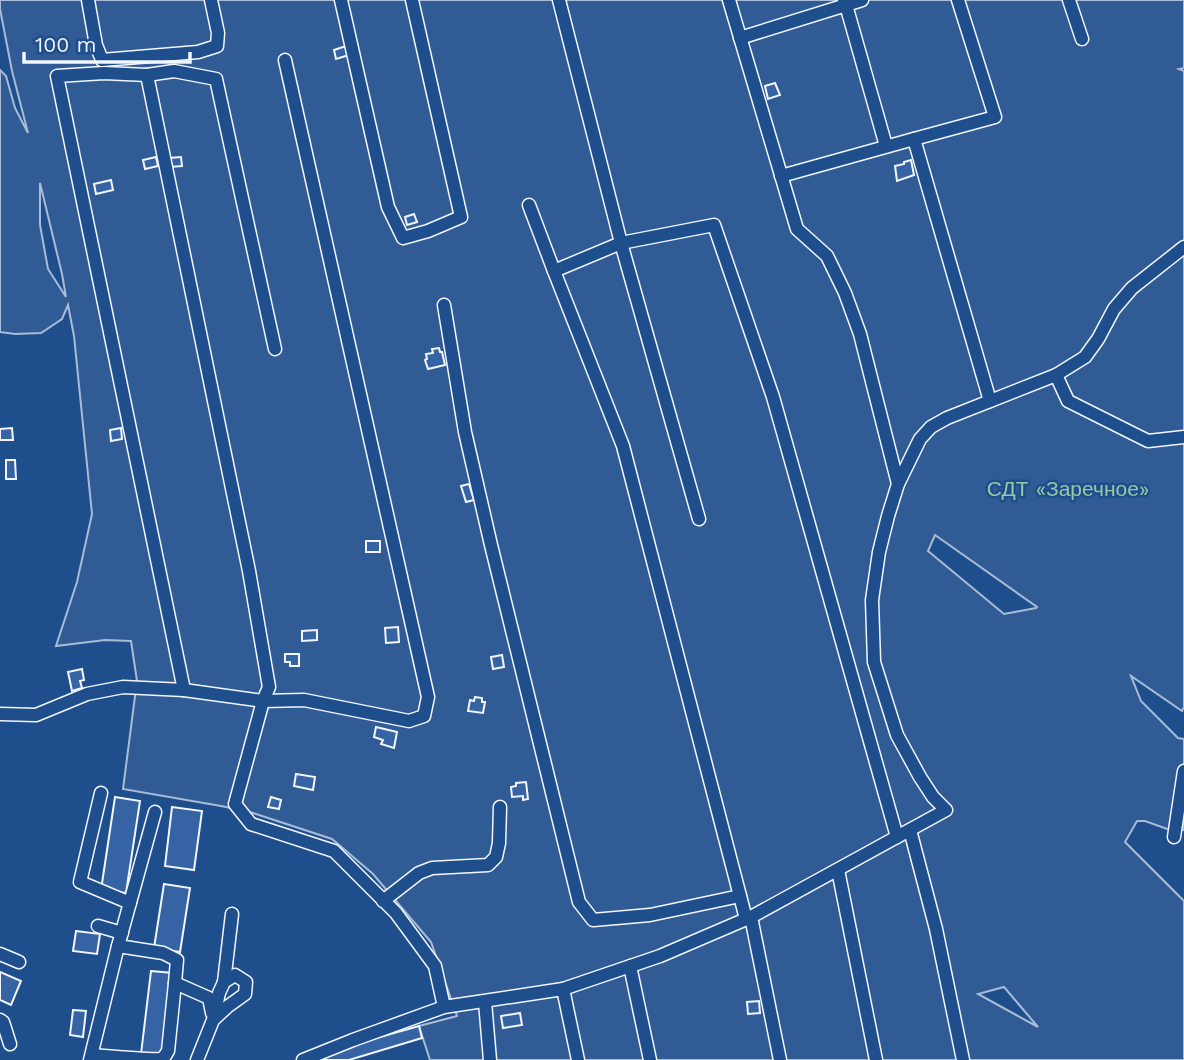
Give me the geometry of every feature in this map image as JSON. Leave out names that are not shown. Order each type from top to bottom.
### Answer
[{"type":"street","points":[[88,0],[96,45],[102,60],[198,52],[217,46],[218,33],[211,0]]},
{"type":"street","points":[[341,0],[388,207],[404,238],[461,217],[412,0]]},
{"type":"street","points":[[559,0],[621,243],[699,519]]},
{"type":"street","points":[[729,0],[797,229],[827,256],[856,324],[898,484]]},
{"type":"street","points":[[740,38],[845,2],[862,0]]},
{"type":"street","points":[[781,176],[995,117],[957,0]]},
{"type":"street","points":[[1069,0],[1082,39]]},
{"type":"street","points":[[845,2],[886,146]]},
{"type":"street","points":[[0,714],[36,715],[87,694],[122,687],[184,690],[263,701],[304,700],[409,721],[424,716],[428,697],[285,60]]},
{"type":"street","points":[[184,690],[57,76],[104,73],[148,75],[174,71],[216,79],[275,349]]},
{"type":"street","points":[[148,75],[249,571],[269,687],[235,804],[251,824],[334,851],[396,913],[435,966],[444,1007]]},
{"type":"street","points":[[914,139],[990,401]]},
{"type":"street","points":[[529,205],[623,446],[740,895],[749,918],[780,1060]]},
{"type":"street","points":[[554,271],[621,243],[714,225],[773,397],[897,837]]},
{"type":"street","points":[[303,1060],[444,1007],[563,989],[660,956],[749,918],[946,810],[933,797],[897,735],[874,662],[872,600],[882,540],[898,484],[920,439],[931,427],[1056,374],[1085,357],[1098,340],[1114,309],[1132,288],[1184,247]]},
{"type":"street","points":[[444,305],[465,432],[579,902],[593,920],[650,915],[740,895]]},
{"type":"street","points":[[1056,374],[1068,401],[1148,441],[1184,437]]},
{"type":"street","points":[[1174,837],[1184,771]]},
{"type":"street","points":[[102,793],[80,882],[130,903]]},
{"type":"street","points":[[383,901],[419,873],[432,868],[488,865],[496,857],[499,844],[500,807]]},
{"type":"street","points":[[98,926],[120,939],[177,960],[168,1058],[91,1057],[120,939],[155,812]]},
{"type":"street","points":[[910,830],[936,929],[963,1060]]},
{"type":"street","points":[[838,870],[876,1060]]},
{"type":"street","points":[[197,1060],[225,982],[232,914]]},
{"type":"street","points":[[0,954],[19,962]]},
{"type":"street","points":[[630,966],[650,1060]]},
{"type":"street","points":[[213,1020],[245,994],[246,982],[235,975],[225,982]]},
{"type":"street","points":[[174,983],[209,998],[213,1020]]},
{"type":"street","points":[[563,989],[578,1060]]},
{"type":"street","points":[[485,1002],[491,1060]]},
{"type":"street","points":[[0,1020],[4,1022],[10,1044]]},
{"type":"shaded area","points":[[0,0],[1184,0],[1184,68],[1179,69],[1184,71],[1182,711],[1131,676],[1141,701],[1178,738],[1184,739],[1184,830],[1170,830],[1145,821],[1137,821],[1125,842],[1184,901],[1184,1060],[430,1060],[419,1026],[457,1016],[431,942],[373,874],[332,839],[253,813],[123,789],[137,681],[131,641],[105,640],[56,646],[77,582],[92,514],[74,336],[68,305],[62,319],[41,333],[0,332],[0,70],[6,76],[15,108],[28,133]],"holes":[[[40,183],[62,274],[66,297],[48,269],[40,225]],[[935,535],[1037,607],[1004,614],[928,551]],[[1004,987],[1038,1027],[978,994]]]},
{"type":"building","points":[[346,46],[349,55],[336,59],[334,50]]},
{"type":"building","points":[[775,83],[780,95],[768,99],[765,86]]},
{"type":"building","points":[[156,157],[158,166],[145,169],[143,160]]},
{"type":"building","points":[[181,157],[182,166],[170,167],[169,158]]},
{"type":"building","points":[[911,160],[914,175],[897,181],[895,166]]},
{"type":"building","points":[[111,180],[113,190],[96,194],[94,184]]},
{"type":"building","points":[[414,214],[417,222],[407,225],[405,217]]},
{"type":"building","points":[[439,348],[445,365],[428,369],[426,354]]},
{"type":"building","points":[[12,428],[13,440],[0,440],[0,429]]},
{"type":"building","points":[[121,428],[122,439],[111,441],[110,430]]},
{"type":"building","points":[[6,460],[15,460],[16,479],[6,479]]},
{"type":"building","points":[[469,484],[474,500],[466,502],[461,486]]},
{"type":"building","points":[[366,541],[380,541],[380,552],[366,552]]},
{"type":"building","points":[[398,627],[399,642],[386,643],[385,628]]},
{"type":"building","points":[[317,630],[317,640],[302,641],[302,631]]},
{"type":"building","points":[[285,654],[299,654],[299,666],[290,666],[290,662],[285,662]]},
{"type":"building","points":[[502,655],[504,667],[493,669],[491,657]]},
{"type":"building","points":[[82,669],[82,688],[72,691],[68,672]]},
{"type":"building","points":[[475,697],[482,698],[482,702],[485,702],[483,713],[468,711],[470,700],[474,701]]},
{"type":"building","points":[[376,727],[397,732],[394,748],[381,744],[383,740],[374,737]]},
{"type":"building","points":[[296,774],[315,777],[313,790],[294,786]]},
{"type":"building","points":[[526,782],[528,799],[523,800],[523,796],[512,797],[511,787],[516,786],[516,783]]},
{"type":"building","points":[[115,797],[140,801],[126,893],[101,890]]},
{"type":"building","points":[[271,797],[281,800],[279,809],[268,807]]},
{"type":"building","points":[[172,807],[202,811],[194,870],[165,866]]},
{"type":"building","points":[[164,884],[190,888],[180,952],[154,948]]},
{"type":"building","points":[[76,931],[100,934],[97,954],[73,951]]},
{"type":"building","points":[[151,971],[173,973],[163,1056],[141,1054]]},
{"type":"building","points":[[0,972],[21,981],[11,1005],[0,1000]]},
{"type":"building","points":[[759,1001],[760,1013],[748,1014],[747,1002]]},
{"type":"building","points":[[73,1010],[86,1011],[83,1037],[70,1035]]},
{"type":"building","points":[[520,1013],[522,1025],[503,1028],[501,1016]]},
{"type":"building","points":[[419,1026],[422,1038],[349,1060],[317,1060],[355,1044]]},
{"type":"park label","name":"СДТ «Заречное»","points":[[1068,489]]}]
